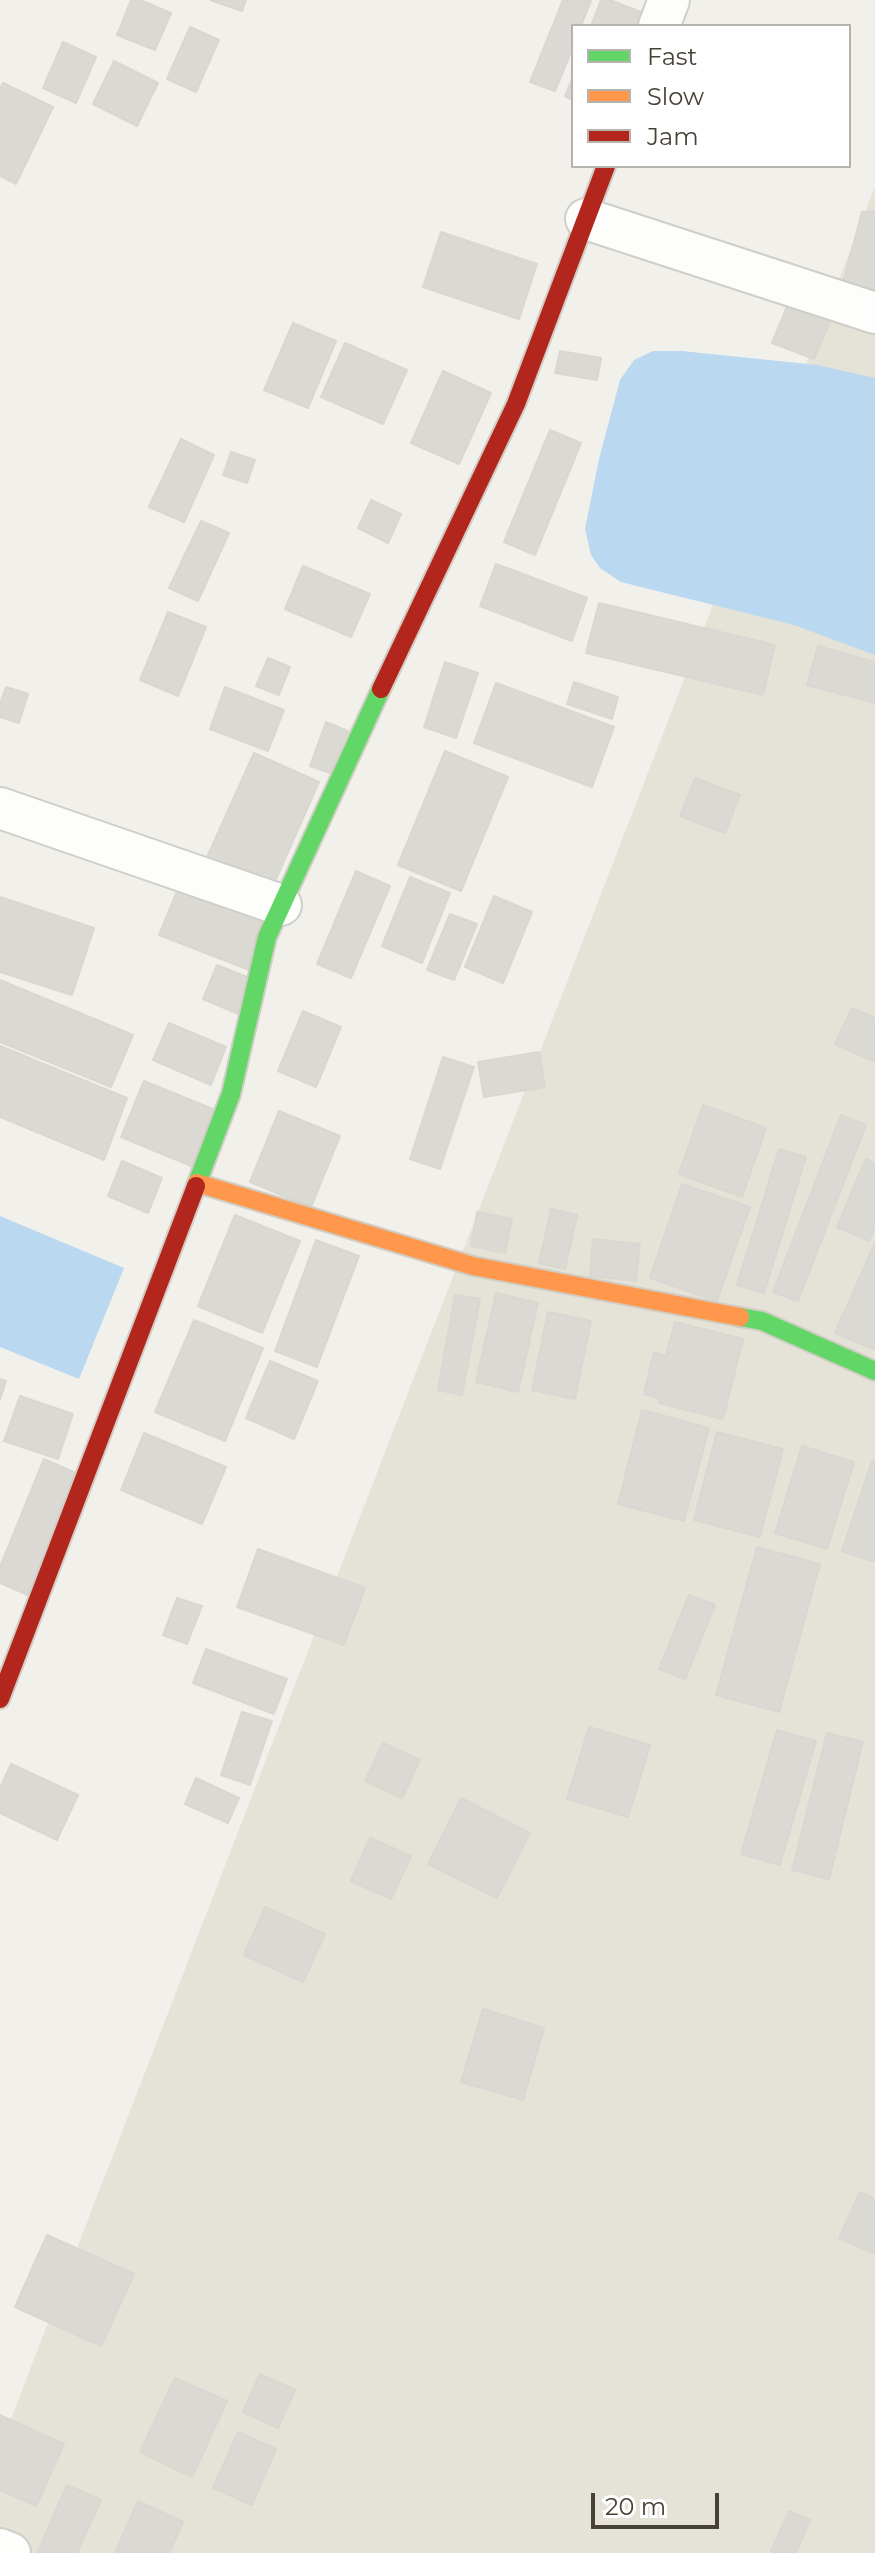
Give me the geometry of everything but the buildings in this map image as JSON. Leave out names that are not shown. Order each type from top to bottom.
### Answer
[{"type":"street","points":[[660,24],[669,0]]},
{"type":"street","points":[[0,1699],[231,1094],[267,937],[516,404],[605,168]]},
{"type":"street","points":[[586,219],[875,313]]},
{"type":"street","points":[[0,808],[281,905]]},
{"type":"street","points":[[197,1183],[473,1266],[762,1321],[875,1371]]},
{"type":"street","points":[[0,2549],[10,2553]]},
{"type":"shaded area","points":[[875,186],[875,2553],[0,2553],[0,2447]]},
{"type":"water","points":[[653,351],[682,351],[817,365],[875,378],[875,655],[794,625],[621,582],[600,568],[591,555],[585,529],[599,459],[620,380],[634,360]]},
{"type":"water","points":[[0,1216],[124,1268],[79,1379],[0,1347]]},
{"type":"traffic: fast","points":[[196,1186],[231,1094],[267,937],[381,689]]},
{"type":"traffic: fast","points":[[740,1317],[762,1321],[875,1371]]},
{"type":"traffic: slow","points":[[197,1183],[473,1266],[740,1317]]},
{"type":"traffic: jam","points":[[381,689],[516,404],[605,168]]},
{"type":"traffic: jam","points":[[0,1699],[196,1186]]}]
